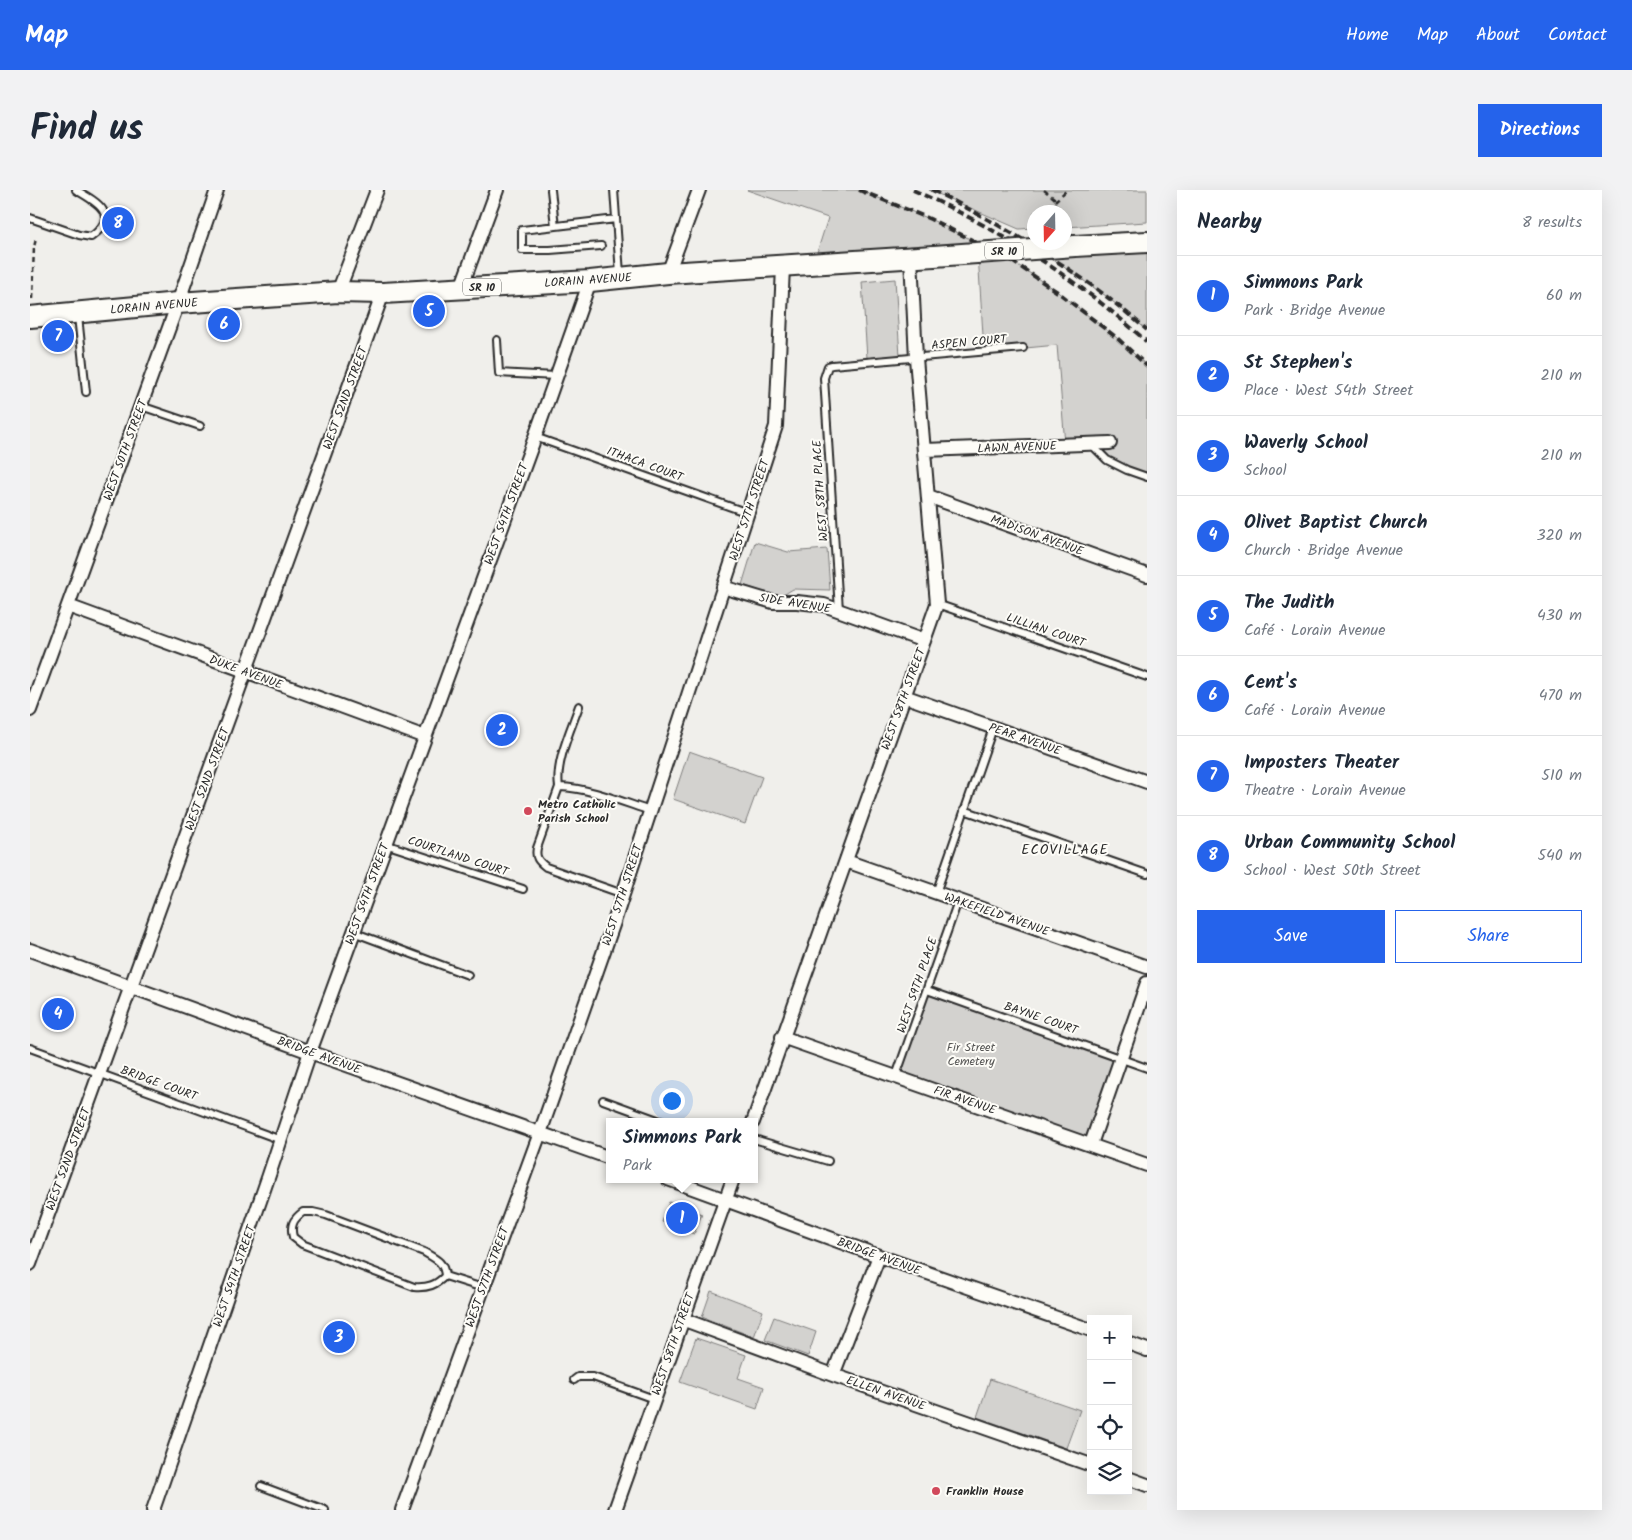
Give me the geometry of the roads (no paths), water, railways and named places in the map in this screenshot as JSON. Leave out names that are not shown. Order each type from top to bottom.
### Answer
[{"type":"main road","name":"LORAIN AVENUE","points":[[31,308],[78,312],[338,292],[383,293],[590,281],[668,273],[1147,242]]},
{"type":"street","name":"WEST 50TH STREET","points":[[30,710],[218,190]]},
{"type":"street","points":[[338,292],[377,190]]},
{"type":"street","points":[[461,288],[497,190]]},
{"type":"street","points":[[668,273],[699,190]]},
{"type":"street","name":"WEST 58TH STREET","points":[[754,1118],[937,604],[916,358],[911,258]]},
{"type":"street","name":"WEST 57TH STREET","points":[[402,1510],[540,1133],[623,894],[776,426],[783,267]]},
{"type":"street","name":"WEST 54TH STREET","points":[[153,1510],[310,1052],[535,437],[590,281]]},
{"type":"street","name":"WEST 52ND STREET","points":[[30,1264],[383,293]]},
{"type":"street","name":"LAWN AVENUE","points":[[925,450],[1110,443]]},
{"type":"street","name":"MADISON AVENUE","points":[[928,496],[1147,575]]},
{"type":"street","name":"SIDE AVENUE","points":[[723,587],[773,602],[824,605],[924,640]]},
{"type":"street","name":"DUKE AVENUE","points":[[68,606],[425,737]]},
{"type":"street","name":"PEAR AVENUE","points":[[904,696],[1147,782]]},
{"type":"street","name":"WAKEFIELD AVENUE","points":[[846,862],[1147,967]]},
{"type":"street","name":"BRIDGE AVENUE","points":[[30,950],[606,1157]]},
{"type":"street","points":[[1091,1144],[1147,983]]},
{"type":"street","name":"FIR AVENUE","points":[[782,1037],[1147,1165]]},
{"type":"street","name":"BRIDGE AVENUE","points":[[679,1183],[879,1256],[1087,1329]]},
{"type":"street","name":"WEST 58TH STREET","points":[[615,1510],[731,1183]]},
{"type":"street","points":[[833,1375],[879,1256]]},
{"type":"street","name":"ELLEN AVENUE","points":[[682,1319],[833,1375],[1087,1464]]},
{"type":"street","points":[[1132,1345],[1147,1350]]},
{"type":"street","points":[[1132,1479],[1147,1485]]},
{"type":"lane","points":[[30,218],[79,236],[91,238],[99,232],[103,224],[105,217],[103,208],[76,190]]},
{"type":"lane","points":[[551,190],[555,226]]},
{"type":"lane","points":[[614,190],[620,278]]},
{"type":"lane","points":[[601,246],[522,250],[522,230],[616,219]]},
{"type":"lane","points":[[78,312],[86,392]]},
{"type":"lane","points":[[497,340],[500,373],[556,376]]},
{"type":"lane","name":"ASPEN COURT","points":[[826,371],[828,366],[832,365],[1023,348]]},
{"type":"lane","name":"WEST 58TH PLACE","points":[[826,371],[824,378],[839,611]]},
{"type":"lane","points":[[141,406],[200,426]]},
{"type":"lane","name":"ITHACA COURT","points":[[535,437],[748,513]]},
{"type":"lane","points":[[1091,444],[1107,460],[1147,477]]},
{"type":"lane","name":"LILLIAN COURT","points":[[937,604],[1147,677]]},
{"type":"lane","points":[[578,706],[559,766],[557,776],[558,787],[536,856],[540,863],[546,866],[623,894]]},
{"type":"lane","points":[[936,893],[993,728]]},
{"type":"lane","points":[[558,787],[571,787],[598,793],[650,811]]},
{"type":"lane","points":[[964,810],[1147,874]]},
{"type":"lane","name":"COURTLAND COURT","points":[[386,844],[523,890]]},
{"type":"lane","name":"WEST 59TH PLACE","points":[[896,1076],[958,901]]},
{"type":"lane","points":[[353,932],[468,975]]},
{"type":"lane","name":"BAYNE COURT","points":[[927,990],[1147,1068]]},
{"type":"lane","name":"BRIDGE COURT","points":[[30,1048],[281,1140]]},
{"type":"lane","points":[[603,1100],[651,1118]]},
{"type":"lane","points":[[758,1140],[828,1161]]},
{"type":"lane","points":[[303,1212],[313,1212],[326,1216],[424,1252],[437,1260],[445,1268],[445,1276],[437,1284],[424,1288],[414,1287],[302,1244],[293,1237],[291,1228],[295,1217],[303,1212]]},
{"type":"lane","points":[[445,1276],[483,1288]]},
{"type":"lane","points":[[574,1380],[578,1377],[593,1378],[654,1399]]},
{"type":"lane","points":[[261,1486],[325,1510]]},
{"type":"railway","points":[[859,190],[930,219],[1006,257],[1059,293],[1117,338],[1147,366]]},
{"type":"railway","points":[[913,190],[976,221],[1036,257],[1093,297],[1147,342]]},
{"type":"railway","points":[[932,190],[989,220],[1044,253],[1097,289],[1147,330]]},
{"type":"place","name":"Urban Community School","points":[[118,223]]},
{"type":"place","name":"The Judith","points":[[429,311]]},
{"type":"place","name":"Cent's","points":[[224,324]]},
{"type":"place","name":"Imposters Theater","points":[[58,336]]},
{"type":"place","name":"St Stephen's","points":[[502,730]]},
{"type":"place","name":"Metro Catholic Parish School","points":[[528,811]]},
{"type":"place","name":"Olivet Baptist Church","points":[[58,1014]]},
{"type":"place","name":"Simmons Park","points":[[682,1218]]},
{"type":"place","name":"Waverly School","points":[[339,1337]]},
{"type":"place","name":"Franklin House","points":[[936,1491]]},
{"type":"district","name":"ECOVILLAGE","points":[[1065,849]]},
{"type":"park label","name":"Fir Street Cemetery","points":[[971,1054]]}]
